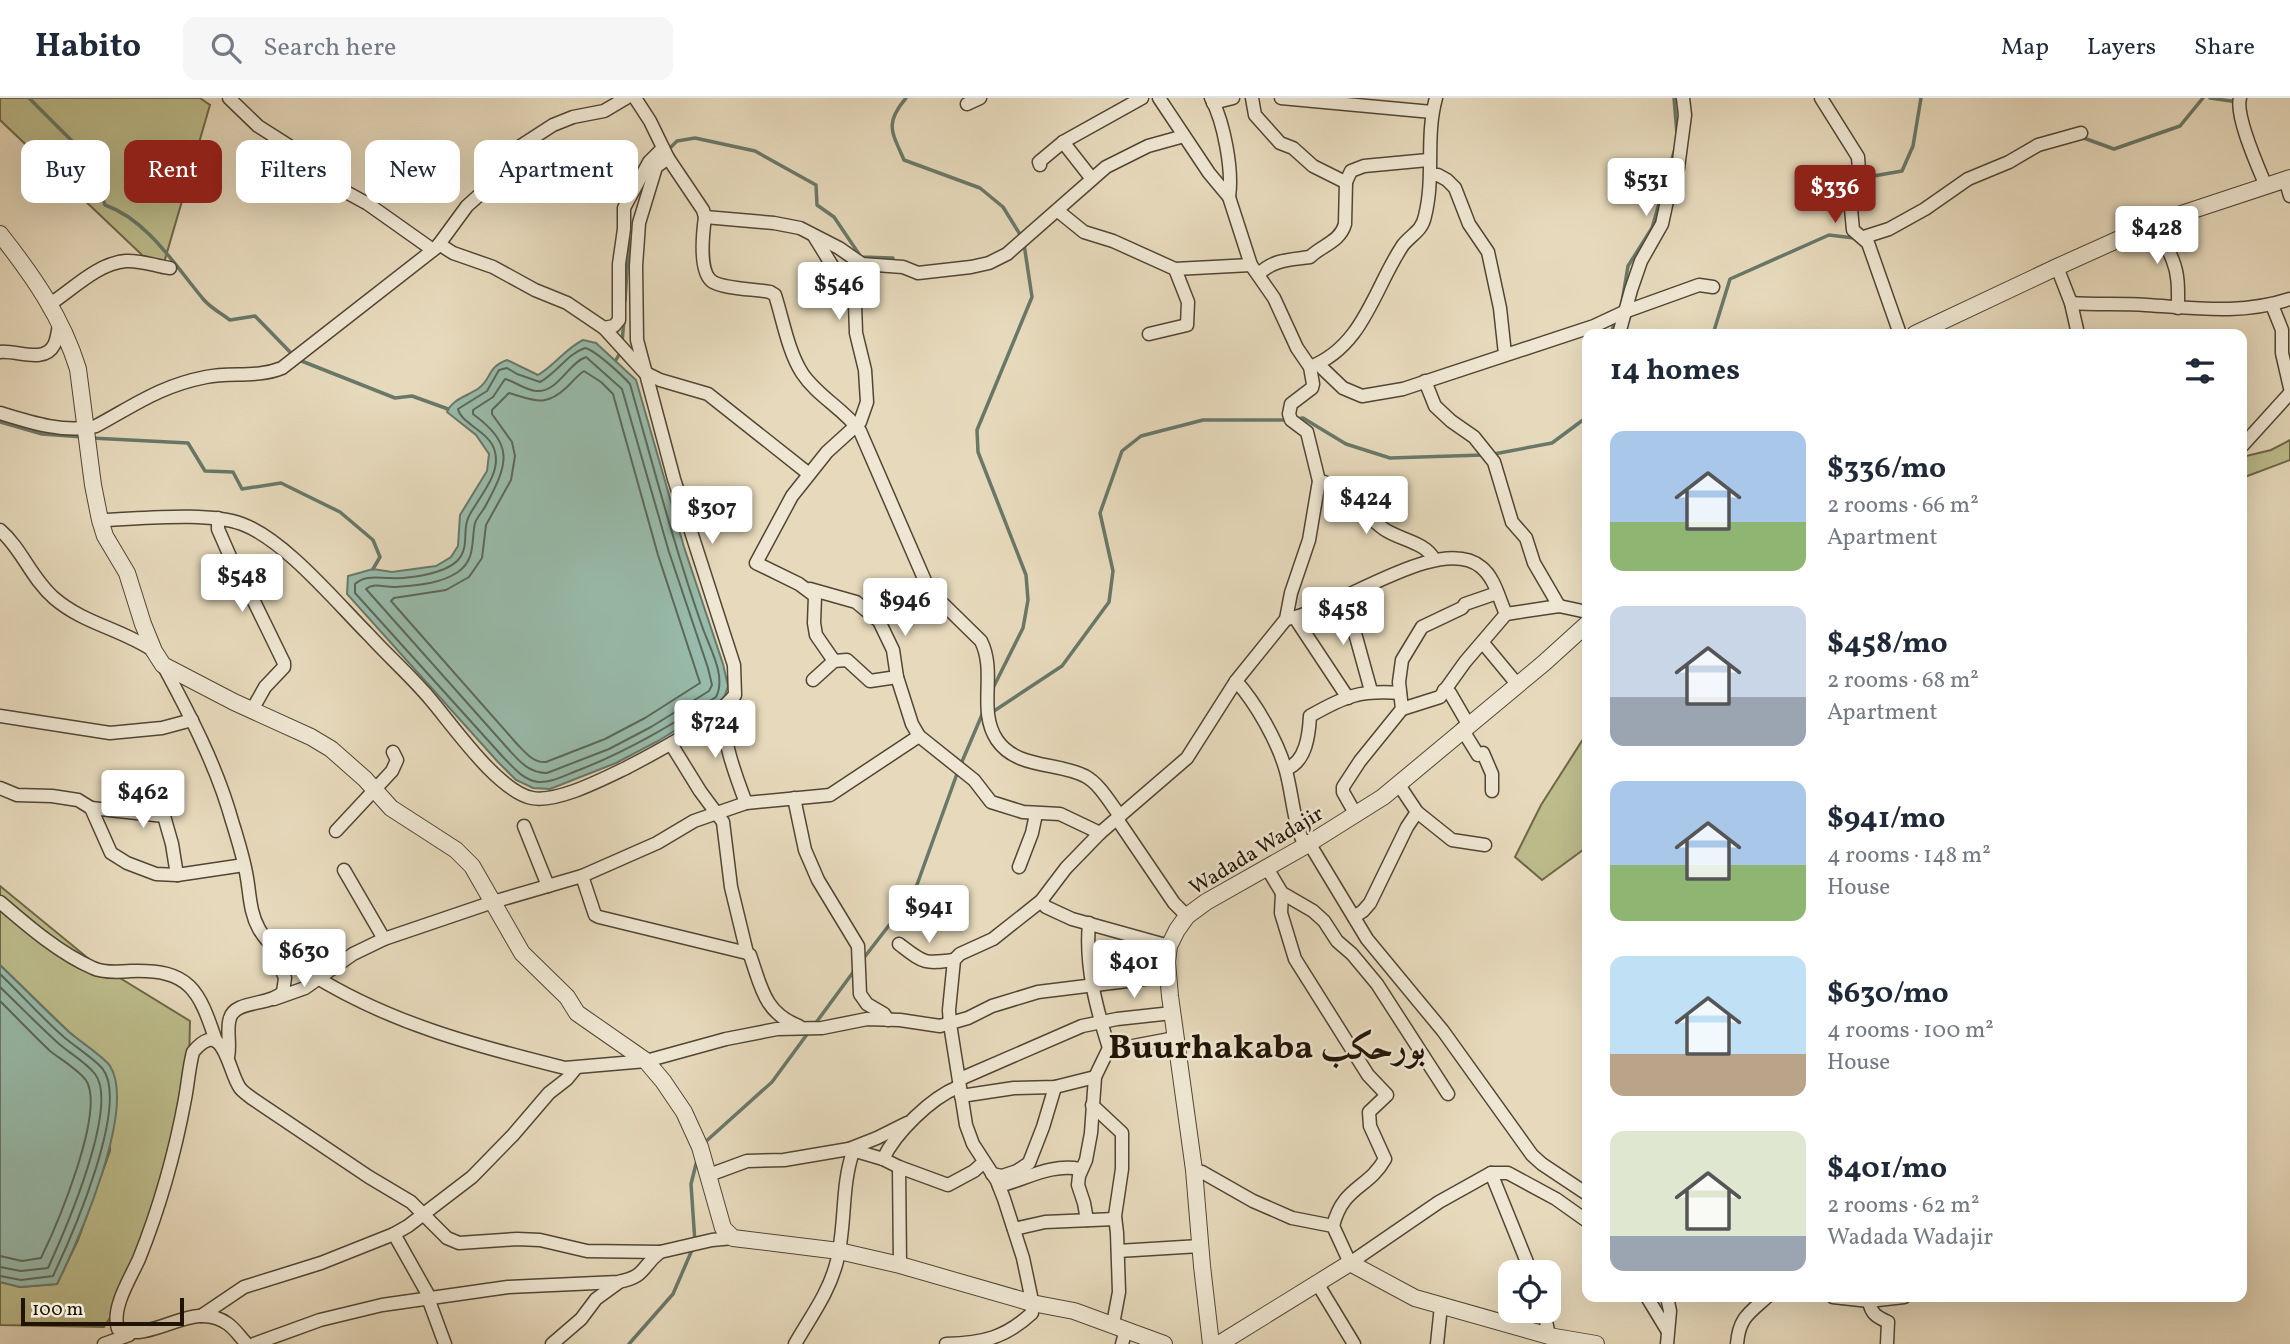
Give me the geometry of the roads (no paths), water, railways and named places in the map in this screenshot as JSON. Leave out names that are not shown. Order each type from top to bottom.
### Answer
[{"type":"street","points":[[229,98],[258,126],[291,147],[346,192],[436,247],[493,267],[566,303],[604,328],[644,372],[660,380],[708,394],[809,474]]},
{"type":"street","points":[[0,413],[56,428],[85,428],[96,426],[170,386],[209,377],[260,375],[282,368],[436,247],[467,206],[496,180],[510,156],[519,147],[553,125],[573,117],[604,111],[626,98]]},
{"type":"street","points":[[635,98],[665,153],[700,204],[705,217],[704,261],[707,277],[721,285],[775,295],[796,361],[803,373],[856,425],[885,485],[929,590],[973,632],[985,650],[989,671],[986,702],[998,742],[1021,759],[1071,771],[1093,781],[1174,903],[1187,916]]},
{"type":"street","points":[[967,104],[980,98]]},
{"type":"street","points":[[1040,165],[1039,162],[1047,153],[1063,142],[1142,98]]},
{"type":"street","points":[[1159,98],[1209,173],[1230,197]]},
{"type":"street","points":[[1233,98],[1212,101],[1231,169],[1230,197],[1255,269],[1314,365],[1343,388],[1362,396],[1403,389],[1582,330]]},
{"type":"street","points":[[1252,98],[1255,115],[1280,143],[1293,149],[1313,166],[1346,182]]},
{"type":"street","points":[[1281,98],[1432,112]]},
{"type":"street","points":[[1314,365],[1338,352],[1349,341],[1369,312],[1403,246],[1421,229],[1429,199],[1431,175],[1428,160],[1432,112],[1436,98]]},
{"type":"street","points":[[1620,329],[1641,261],[1662,224],[1678,168],[1685,115],[1683,98]]},
{"type":"street","points":[[1821,98],[1858,157],[1859,170],[1850,198],[1853,230],[1864,237],[1898,329]]},
{"type":"street","points":[[2240,98],[2238,102],[2242,125],[2266,186]]},
{"type":"street","points":[[1864,237],[1889,229],[1926,209],[1968,179],[2009,162],[2038,145],[2081,132]]},
{"type":"street","points":[[705,217],[800,228],[862,264],[902,267],[918,273],[971,267],[999,258],[1058,211],[1092,179],[1119,160],[1148,146],[1184,136]]},
{"type":"street","points":[[1063,142],[1092,179]]},
{"type":"street","points":[[604,328],[614,326],[619,320],[619,264],[624,208],[649,162],[665,153]]},
{"type":"street","points":[[100,520],[218,518],[242,524],[263,535],[302,567],[430,699],[488,767],[522,795],[535,799],[551,798],[623,769],[671,744],[722,710],[735,695],[734,665],[694,545],[637,340],[636,266],[639,223],[656,167],[665,153]]},
{"type":"street","points":[[1058,211],[1084,232],[1113,241],[1175,269],[1255,269],[1294,258],[1310,257],[1336,239],[1345,223],[1346,182],[1351,172],[1364,166],[1428,160]]},
{"type":"street","points":[[1431,175],[1447,180],[1454,188],[1469,224],[1488,252],[1498,297],[1505,354]]},
{"type":"street","points":[[1926,329],[2157,222],[2288,178],[2290,196]]},
{"type":"street","points":[[2157,222],[2173,261],[2178,282],[2178,308]]},
{"type":"street","points":[[0,234],[30,272],[50,304],[78,369],[100,520],[105,536],[127,573],[154,651],[192,720],[232,819],[255,920],[285,978],[283,992],[274,999]]},
{"type":"street","points":[[813,234],[855,303],[856,333],[867,389],[864,417],[827,452],[809,474],[793,496],[756,563],[809,590],[856,602],[879,621],[893,650],[897,677],[908,714],[919,736],[974,780],[992,802],[1036,814],[1060,814],[1100,833]]},
{"type":"street","points":[[50,304],[109,265],[124,261],[170,268]]},
{"type":"street","points":[[2057,267],[2071,303],[2077,329]]},
{"type":"street","points":[[1149,334],[1187,325],[1188,302],[1175,269]]},
{"type":"street","points":[[1584,329],[1699,285],[1713,287]]},
{"type":"street","points":[[2071,303],[2204,311],[2272,305],[2290,299]]},
{"type":"street","points":[[2247,440],[2290,390],[2282,353],[2281,330],[2272,305]]},
{"type":"street","points":[[0,352],[13,351],[38,356],[49,352],[56,342],[60,323]]},
{"type":"street","points":[[1314,365],[1312,388],[1291,404],[1289,414],[1292,420],[1307,432],[1319,481],[1309,540],[1291,593],[1291,618],[1348,698]]},
{"type":"street","points":[[1425,381],[1435,406],[1474,437],[1494,462],[1512,522],[1526,538],[1534,563],[1559,606]]},
{"type":"street","points":[[1319,481],[1334,486],[1382,528],[1427,550],[1434,559]]},
{"type":"street","points":[[218,518],[218,529],[239,577],[245,583],[284,663],[284,667],[265,687],[252,710]]},
{"type":"street","points":[[0,530],[17,547],[39,582],[69,610],[154,651]]},
{"type":"street","points":[[899,944],[926,963],[954,960],[960,954],[993,939],[1041,901],[1066,868],[1100,833],[1187,758],[1236,681],[1291,618],[1345,597],[1385,577],[1434,559],[1456,557],[1480,566],[1489,575],[1506,614]]},
{"type":"street","points":[[809,590],[815,596],[816,635],[834,661]]},
{"type":"street","points":[[1402,709],[1402,660],[1422,627],[1462,608],[1465,604],[1497,593]]},
{"type":"street","points":[[1345,597],[1371,691]]},
{"type":"street","points":[[1356,815],[1342,792],[1360,761],[1402,709],[1440,697],[1506,614],[1559,606],[1582,611]]},
{"type":"street","name":"Wadada Wadajir","points":[[1168,946],[1187,916],[1206,902],[1356,815],[1399,785],[1582,628]]},
{"type":"street","points":[[1483,643],[1517,684]]},
{"type":"street","points":[[813,680],[834,661],[847,660],[870,681],[897,677]]},
{"type":"street","points":[[163,666],[331,749],[391,808],[456,850],[472,866],[522,953],[567,997],[577,1013],[646,1061],[663,1081],[684,1112],[700,1147],[723,1228],[733,1238]]},
{"type":"street","points":[[1236,681],[1262,718],[1286,769],[1297,830],[1367,939],[1443,1031],[1532,1155],[1582,1191]]},
{"type":"street","points":[[1444,690],[1450,694],[1478,755],[1483,753],[1492,774],[1492,791]]},
{"type":"street","points":[[1286,769],[1294,766],[1307,745],[1310,716],[1348,698],[1371,691],[1400,694]]},
{"type":"street","points":[[722,710],[729,750],[746,803]]},
{"type":"street","points":[[0,716],[110,733],[162,728],[192,720]]},
{"type":"street","points":[[228,1057],[229,1020],[237,1008],[305,988],[353,954],[384,939],[493,902],[582,876],[657,843],[694,821],[746,803],[830,795],[919,736]]},
{"type":"street","points":[[671,744],[725,828],[731,887],[747,953],[758,981],[775,1012],[784,1021],[803,1028]]},
{"type":"street","points":[[336,831],[392,771],[397,760],[393,752]]},
{"type":"street","points":[[1399,785],[1417,812],[1452,840],[1485,845]]},
{"type":"street","points":[[0,789],[17,795],[78,800],[91,808],[164,816],[177,875]]},
{"type":"street","points":[[794,798],[805,850],[818,880],[858,946],[860,994],[867,1004],[884,1014],[888,1020]]},
{"type":"street","points":[[91,808],[111,853],[127,863],[156,874],[177,875],[244,865]]},
{"type":"street","points":[[1354,917],[1370,903],[1417,812]]},
{"type":"street","points":[[1019,867],[1036,814]]},
{"type":"street","points":[[524,826],[548,886]]},
{"type":"street","points":[[1266,867],[1282,893],[1324,921],[1337,941],[1352,954],[1377,985],[1448,1094]]},
{"type":"street","points":[[344,870],[384,939]]},
{"type":"street","points":[[582,876],[595,915],[680,937],[712,942],[747,953]]},
{"type":"street","points":[[1282,893],[1281,913],[1295,959],[1368,1075],[1387,1095],[1369,1112],[1370,1125],[1385,1159],[1370,1178],[1349,1194],[1337,1211],[1333,1226],[1350,1263],[1415,1298],[1549,1336],[1596,1344]]},
{"type":"street","points":[[1041,901],[1046,907],[1072,919],[1168,946],[1168,976],[1194,1170],[1211,1344]]},
{"type":"street","points":[[0,902],[30,927],[95,970],[147,971],[175,976],[190,984],[206,1010],[216,1041],[223,1047],[240,1088],[253,1100],[411,1202],[447,1238],[459,1243],[540,1240],[587,1251],[660,1252],[733,1238],[839,1251],[900,1265],[1032,1303],[1074,1311],[1121,1333],[1164,1344]]},
{"type":"street","points":[[1087,1220],[1078,1185],[1080,1169],[1086,1160],[1091,1133],[1095,1077],[1110,1048],[1092,986],[1087,954],[1089,923]]},
{"type":"street","points":[[270,945],[346,995],[448,1038],[565,1068],[646,1061],[759,1031],[822,1028],[867,1019],[924,1025],[950,1024],[992,1006],[1038,992],[1168,976]]},
{"type":"street","points":[[946,1344],[1000,1341],[1032,1312],[1023,1258],[999,1186],[984,1163],[966,1125],[950,1024],[954,960]]},
{"type":"street","points":[[1391,1006],[1410,993]]},
{"type":"street","points":[[883,1159],[914,1120],[940,1096],[1060,1035],[1100,1021],[1172,1013]]},
{"type":"street","points":[[1110,1048],[1175,1038]]},
{"type":"street","points":[[129,1335],[118,1329],[115,1321],[118,1306],[149,1234],[180,1119],[193,1052],[200,1043],[216,1041]]},
{"type":"street","points":[[104,1344],[201,1316],[244,1287],[321,1263],[394,1234],[424,1215],[472,1177],[549,1093],[576,1068]]},
{"type":"street","points":[[960,1087],[1055,1087],[1095,1077]]},
{"type":"street","points":[[992,1174],[1002,1176],[1029,1163],[1055,1087]]},
{"type":"street","points":[[1092,1105],[1122,1133],[1122,1169],[1115,1219],[1121,1333]]},
{"type":"street","points":[[709,1175],[747,1161],[784,1160],[851,1150],[914,1120]]},
{"type":"street","points":[[851,1150],[883,1159],[948,1185],[984,1163]]},
{"type":"street","points":[[795,1344],[827,1292],[839,1251],[851,1150]]},
{"type":"street","points":[[899,1167],[900,1265]]},
{"type":"street","points":[[999,1186],[1048,1170],[1065,1167],[1080,1169]]},
{"type":"street","points":[[1194,1170],[1292,1218],[1333,1226]]},
{"type":"street","points":[[1491,1173],[1526,1260]]},
{"type":"street","points":[[1219,1344],[1350,1263],[1439,1202],[1491,1173],[1508,1174],[1556,1199],[1582,1217]]},
{"type":"street","points":[[1014,1229],[1045,1222],[1115,1219]]},
{"type":"street","points":[[394,1234],[429,1298],[445,1344]]},
{"type":"street","points":[[1118,1251],[1200,1246]]},
{"type":"street","points":[[254,1344],[320,1320],[382,1306],[509,1287],[635,1279],[660,1252]]},
{"type":"street","points":[[552,1344],[581,1319],[596,1299],[618,1282]]},
{"type":"street","points":[[1317,1283],[1354,1344]]},
{"type":"street","points":[[1650,1302],[1667,1330]]},
{"type":"street","points":[[1667,1344],[1670,1311],[1668,1302]]},
{"type":"street","points":[[1737,1344],[1738,1329],[1743,1318],[1761,1302]]},
{"type":"street","points":[[1869,1302],[1874,1315],[1888,1322],[1886,1344]]},
{"type":"street","points":[[1437,1344],[1441,1306]]},
{"type":"street","points":[[201,1316],[228,1324],[247,1344]]},
{"type":"street","points":[[1546,1323],[1549,1336]]},
{"type":"water","points":[[583,340],[596,343],[636,380],[684,547],[728,686],[723,701],[616,763],[550,789],[533,788],[516,780],[498,762],[347,594],[348,576],[373,569],[392,572],[436,566],[451,557],[458,546],[460,515],[487,471],[489,454],[476,435],[447,412],[449,408],[479,388],[500,363],[507,360],[538,375]]},
{"type":"water","points":[[0,965],[69,1032],[107,1062],[116,1086],[116,1112],[102,1175],[57,1284],[20,1287],[0,1282]]},
{"type":"waterway","points":[[29,98],[90,159],[105,205],[120,212],[148,233],[210,306],[230,320],[255,316],[293,355]]},
{"type":"waterway","points":[[906,98],[895,115],[892,128],[904,160],[980,188],[1003,207],[1021,236]]},
{"type":"waterway","points":[[1674,98],[1677,134]]},
{"type":"waterway","points":[[1862,178],[1902,171],[1913,146],[1921,98]]},
{"type":"waterway","points":[[2081,137],[2114,149],[2180,126],[2203,98]]},
{"type":"waterway","points":[[2210,98],[2238,102]]},
{"type":"waterway","points":[[669,149],[677,141],[695,138],[755,151],[816,185],[817,205],[834,217],[861,257],[893,258]]},
{"type":"waterway","points":[[1622,302],[1628,266],[1652,228],[1674,152]]},
{"type":"waterway","points":[[1715,329],[1730,279],[1829,235],[1856,236]]},
{"type":"waterway","points":[[625,301],[629,239]]},
{"type":"waterway","points":[[992,690],[1023,628],[1028,600],[1026,575],[978,452],[977,430],[1032,297],[1024,244]]},
{"type":"waterway","points":[[622,343],[624,319]]},
{"type":"waterway","points":[[1612,329],[1617,319]]},
{"type":"waterway","points":[[616,360],[621,351]]},
{"type":"waterway","points":[[299,360],[395,398],[412,396],[448,409]]},
{"type":"waterway","points":[[1297,419],[1303,418],[1346,444],[1390,458],[1483,455]]},
{"type":"waterway","points":[[991,713],[1062,666],[1109,602],[1113,571],[1100,513],[1122,451],[1141,436],[1203,420],[1286,420]]},
{"type":"waterway","points":[[1494,454],[1552,443],[1582,421]]},
{"type":"waterway","points":[[0,422],[42,434],[83,437]]},
{"type":"waterway","points":[[91,438],[188,443],[205,471],[233,472],[242,489],[281,483],[340,512],[373,540],[380,557],[373,569]]},
{"type":"waterway","points":[[961,764],[984,710]]},
{"type":"waterway","points":[[863,959],[914,893],[958,771]]},
{"type":"waterway","points":[[815,1024],[854,971]]},
{"type":"waterway","points":[[703,1144],[772,1082],[808,1033]]},
{"type":"waterway","points":[[629,1344],[673,1294],[695,1243],[691,1184],[697,1160]]},
{"type":"district","name":"Buurhakaba بورحكب","points":[[1267,1046]]}]
